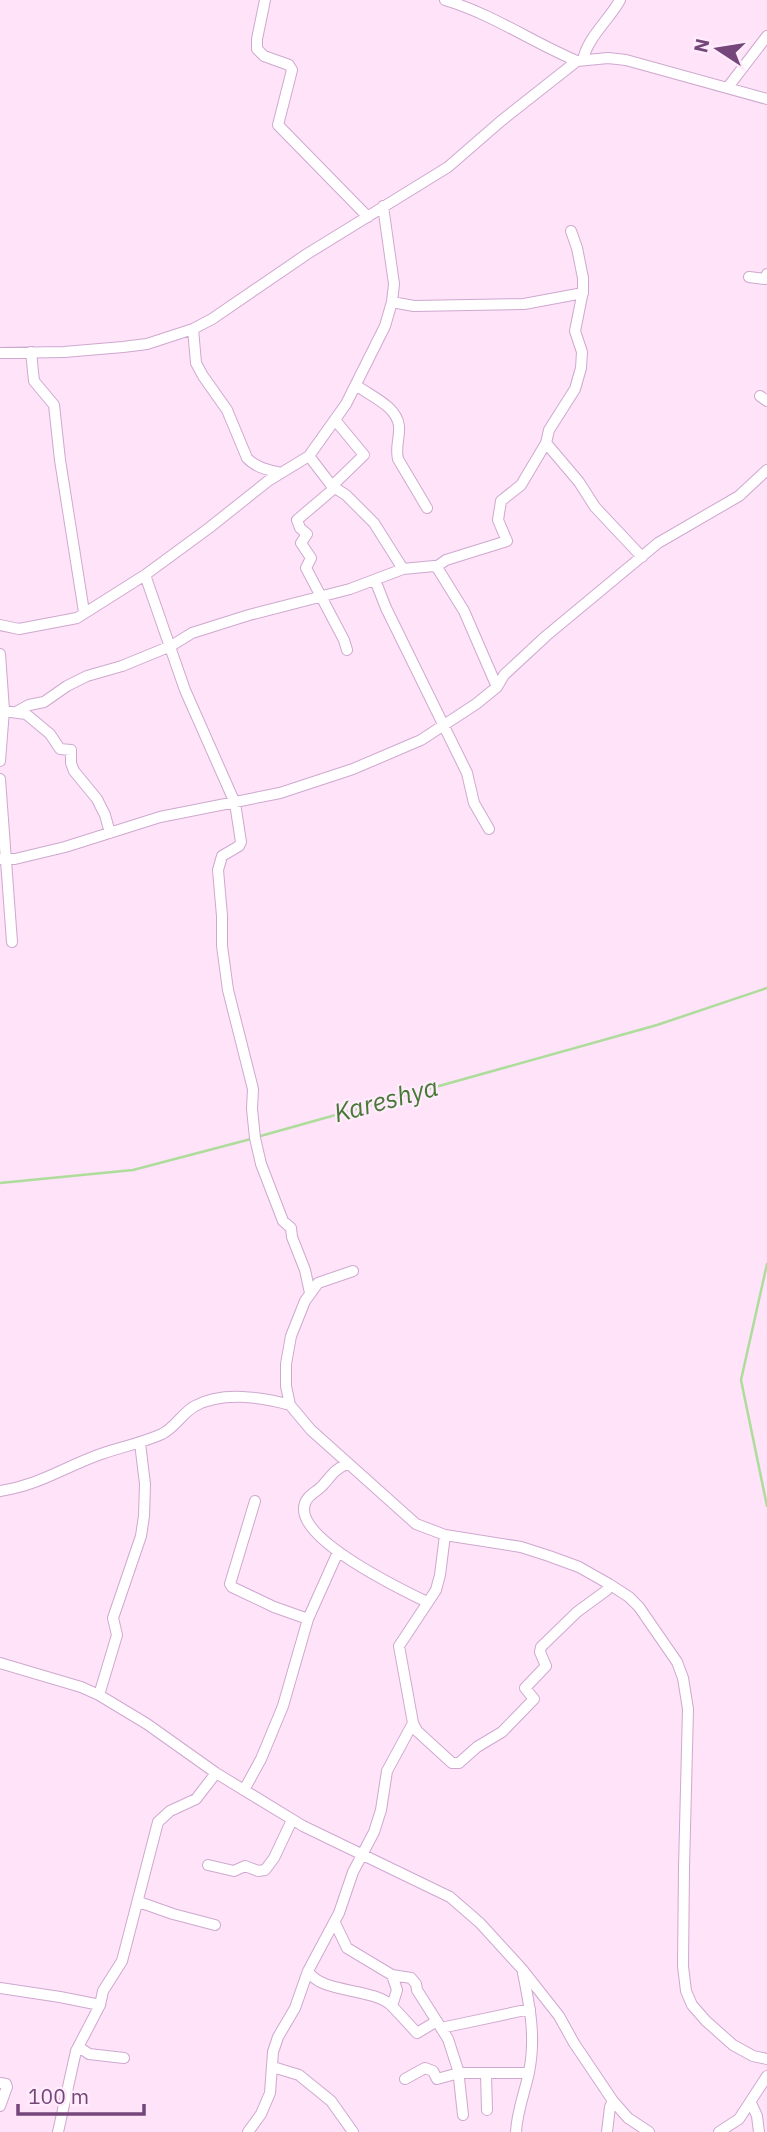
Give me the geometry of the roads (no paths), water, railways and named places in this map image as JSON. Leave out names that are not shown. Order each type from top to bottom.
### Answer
[{"type":"street","points":[[265,0],[257,49],[264,56],[289,65],[292,70],[278,125],[368,217]]},
{"type":"street","points":[[445,0],[497,19],[550,50],[580,61],[608,58],[626,60],[767,99]]},
{"type":"street","points":[[0,353],[64,352],[147,344],[193,329],[212,319],[307,254],[448,167],[501,121],[580,61],[586,48],[607,23],[620,0]]},
{"type":"street","points":[[728,87],[767,36]]},
{"type":"street","points":[[0,625],[19,629],[76,618],[145,575],[281,473],[309,456],[356,385],[385,326],[393,302],[394,284],[383,206]]},
{"type":"street","points":[[18,711],[44,702],[66,686],[87,676],[122,666],[171,646],[192,633],[321,597],[404,569],[436,567],[446,560],[507,541],[498,520],[501,501],[521,485],[575,389],[581,368],[582,352],[576,331],[583,293],[581,264],[570,231]]},
{"type":"street","points":[[749,277],[761,280],[765,279],[767,274]]},
{"type":"street","points":[[393,302],[414,306],[524,304],[583,293]]},
{"type":"street","points":[[193,329],[196,363],[202,376],[227,410],[247,458],[260,468],[281,473]]},
{"type":"street","points":[[31,352],[34,381],[54,405],[84,612]]},
{"type":"street","points":[[356,385],[392,410],[399,422],[396,451],[398,459],[427,508]]},
{"type":"street","points":[[335,420],[364,455],[332,486],[331,491],[297,520],[300,528],[307,534],[301,543],[311,558],[306,568],[344,640],[346,650]]},
{"type":"street","points":[[546,443],[579,482],[595,507],[642,557]]},
{"type":"street","points":[[309,456],[332,486],[346,495],[374,523],[404,569]]},
{"type":"street","points":[[3,859],[65,847],[160,817],[280,793],[353,769],[421,740],[497,687],[504,675],[546,636],[642,557],[684,527],[739,496],[767,470]]},
{"type":"street","points":[[436,567],[464,611],[497,687]]},
{"type":"street","points":[[145,575],[185,690],[235,803],[241,842],[222,856],[218,870],[222,906],[222,946],[228,990],[253,1089],[255,1138],[261,1164],[283,1221],[291,1228],[310,1293]]},
{"type":"street","points":[[375,580],[386,608],[467,773],[474,803],[489,829]]},
{"type":"street","points":[[0,654],[4,711],[0,761]]},
{"type":"street","points":[[4,711],[26,714],[50,734],[60,749],[71,750],[74,771],[97,799],[110,833]]},
{"type":"street","points":[[0,779],[3,859],[12,942]]},
{"type":"street","points":[[353,1271],[318,1283],[310,1293],[291,1336],[286,1386],[290,1405],[311,1430],[416,1524],[445,1535],[521,1547],[550,1556],[579,1567],[609,1584],[639,1607],[677,1662],[683,1678],[688,1709],[683,1966],[687,1991],[692,2005],[733,2045],[753,2056],[767,2059]]},
{"type":"street","points":[[0,1491],[24,1488],[100,1454],[140,1443],[174,1427],[188,1410],[207,1402],[227,1398],[252,1398],[290,1405]]},
{"type":"street","points":[[99,1695],[117,1635],[113,1618],[141,1536],[145,1484],[140,1443]]},
{"type":"street","points":[[347,1464],[335,1469],[321,1488],[311,1494],[304,1506],[305,1518],[314,1531],[338,1552],[378,1579],[427,1602]]},
{"type":"street","points":[[255,1501],[232,1587],[274,1607],[308,1619]]},
{"type":"street","points":[[445,1535],[438,1584],[399,1646],[413,1723],[417,1731],[452,1763],[459,1763],[477,1747],[502,1732],[531,1703],[534,1699],[525,1688],[546,1666],[540,1652],[541,1647],[578,1612],[607,1590],[609,1584]]},
{"type":"street","points":[[244,1790],[261,1759],[283,1706],[308,1619],[338,1552]]},
{"type":"street","points":[[0,1663],[55,1678],[99,1695],[165,1735],[216,1773],[292,1820],[450,1897],[480,1923],[522,1969],[559,2016],[613,2101],[628,2118],[649,2132]]},
{"type":"street","points":[[248,2132],[261,2114],[270,2093],[273,2052],[278,2037],[295,2008],[308,1971],[335,1923],[361,1855],[374,1832],[381,1811],[387,1771],[413,1723]]},
{"type":"street","points":[[58,2132],[73,2059],[100,2005],[103,1991],[122,1961],[158,1822],[170,1811],[196,1799],[216,1773]]},
{"type":"street","points":[[208,1865],[234,1871],[245,1866],[258,1871],[265,1870],[274,1858],[292,1820]]},
{"type":"street","points":[[139,1902],[215,1924]]},
{"type":"street","points":[[335,1923],[347,1948],[392,1975],[411,1978],[448,2039],[459,2073],[463,2115]]},
{"type":"street","points":[[516,2132],[528,2073],[533,2027],[522,1969]]},
{"type":"street","points":[[308,1971],[318,1981],[382,1999],[393,2006],[417,2033],[439,2025],[530,2009]]},
{"type":"street","points":[[392,1975],[397,1990],[393,2006]]},
{"type":"street","points":[[0,1988],[100,2005]]},
{"type":"street","points":[[79,2047],[89,2054],[124,2058]]},
{"type":"street","points":[[273,2067],[299,2075],[331,2101],[353,2132]]},
{"type":"street","points":[[405,2080],[425,2068],[433,2071],[437,2079],[459,2073],[528,2073]]},
{"type":"street","points":[[486,2074],[487,2110]]},
{"type":"street","points":[[719,2132],[739,2119],[766,2080]]},
{"type":"street","points":[[0,2083],[6,2084],[7,2087],[0,2106]]},
{"type":"street","points":[[607,2132],[613,2101]]},
{"type":"street","points":[[751,2103],[757,2116],[759,2132]]},
{"type":"waterway","name":"Kareshya","points":[[257,1137],[657,1025],[767,988]]},
{"type":"waterway","name":"Kareshya","points":[[0,1183],[133,1170],[251,1139]]},
{"type":"waterway","points":[[767,1264],[741,1380],[767,1506]]}]
